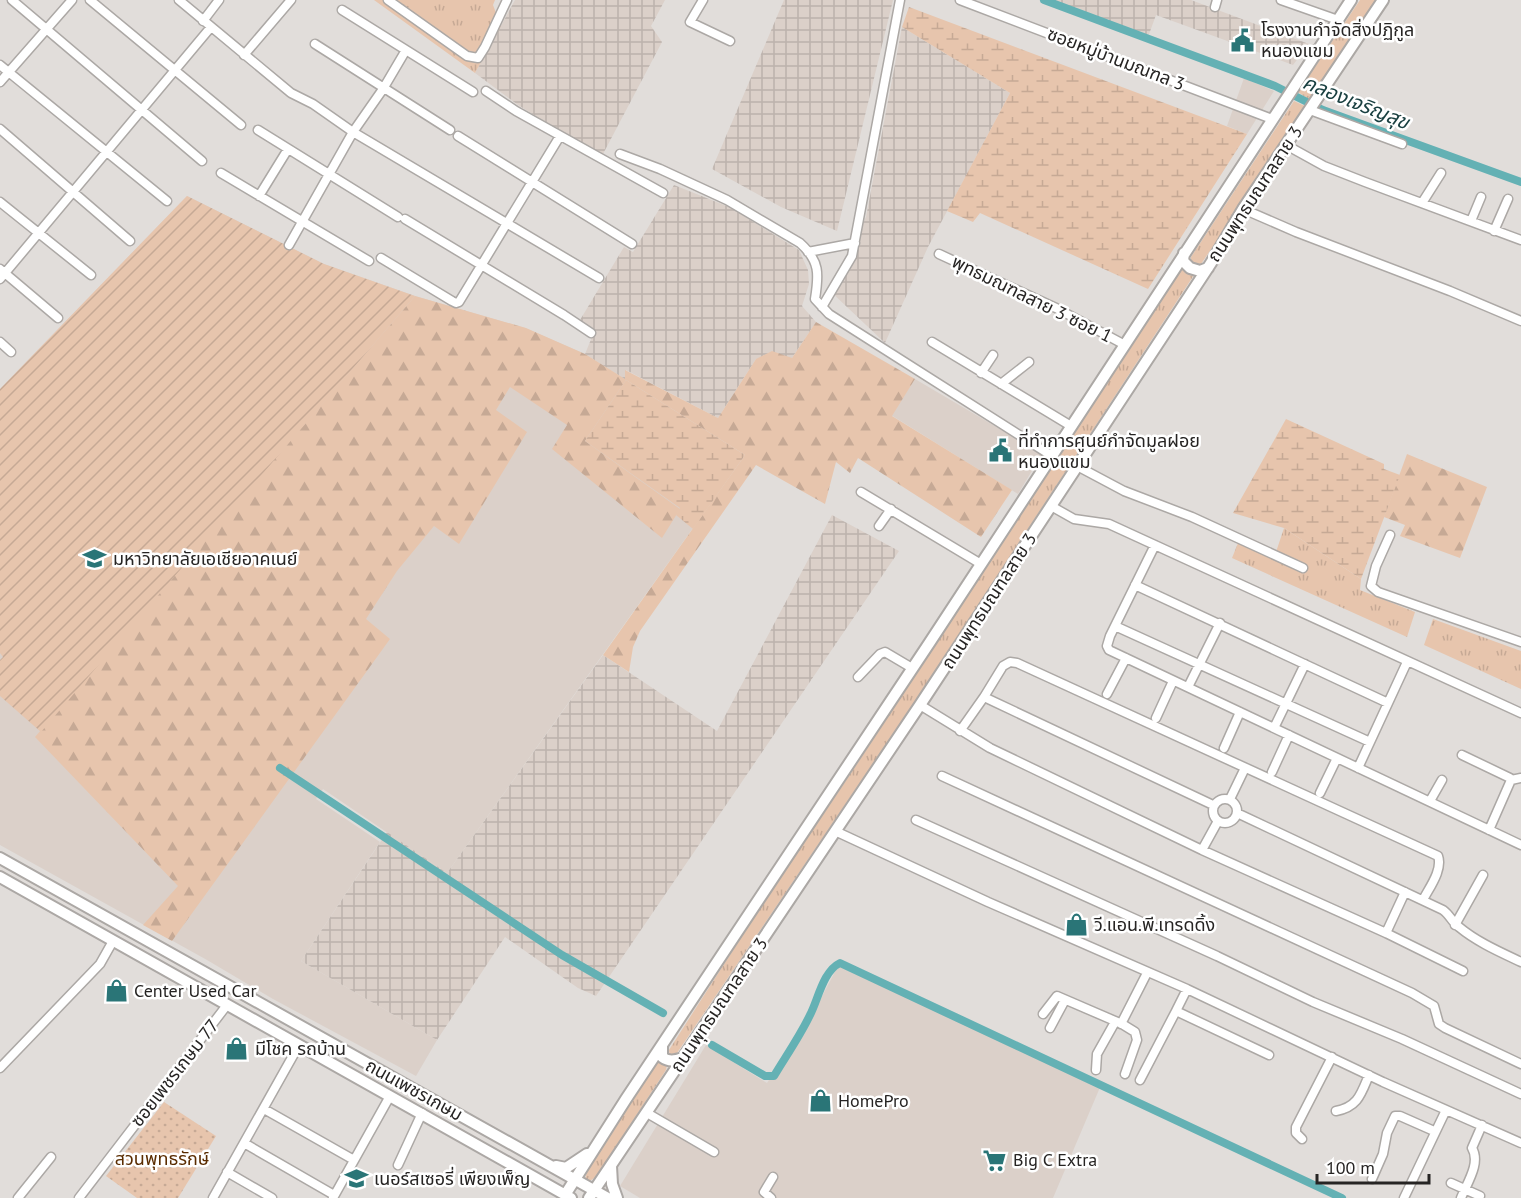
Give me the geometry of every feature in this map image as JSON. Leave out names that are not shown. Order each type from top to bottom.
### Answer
[{"type":"main road","name":"ถนนพุทธมณฑลสาย 3","points":[[568,1196],[594,1148],[1351,0]]},
{"type":"main road","name":"ถนนพุทธมณฑลสาย 3","points":[[591,1194],[920,705],[1208,268],[1243,209],[1383,0]]},
{"type":"main road","points":[[1184,253],[1183,261],[1190,268],[1200,271],[1208,268]]},
{"type":"main road","name":"ถนนเพชรเกษม","points":[[0,858],[575,1180],[591,1194],[608,1198]]},
{"type":"main road","name":"ถนนเพชรเกษม","points":[[0,878],[568,1196]]},
{"type":"main road","points":[[152,962],[160,948]]},
{"type":"main road","points":[[662,1045],[662,1056],[666,1059],[671,1061],[683,1058]]},
{"type":"main road","points":[[549,1166],[566,1168],[594,1148]]},
{"type":"main road","points":[[611,1165],[612,1184],[617,1198]]},
{"type":"street","points":[[12,0],[202,161]]},
{"type":"street","points":[[0,82],[72,0]]},
{"type":"street","points":[[90,0],[240,125]]},
{"type":"street","points":[[179,0],[291,93],[599,278]]},
{"type":"street","points":[[244,55],[291,0]]},
{"type":"street","points":[[388,0],[467,56],[478,58],[507,0]]},
{"type":"street","points":[[703,0],[690,22],[730,41]]},
{"type":"street","points":[[822,307],[852,256],[900,0]]},
{"type":"street","name":"ซอยหมู่บ้านมณฑล 3","points":[[960,0],[1272,118]]},
{"type":"street","points":[[1281,0],[1338,21]]},
{"type":"street","points":[[203,21],[217,1]]},
{"type":"street","points":[[342,10],[472,92]]},
{"type":"street","points":[[58,318],[2,274],[211,27]]},
{"type":"street","points":[[315,44],[450,130]]},
{"type":"street","points":[[289,245],[353,132],[383,89],[406,50]]},
{"type":"street","points":[[0,65],[167,201]]},
{"type":"street","points":[[486,91],[516,111],[663,193]]},
{"type":"street","points":[[1312,107],[1402,144]]},
{"type":"street","points":[[0,129],[130,241]]},
{"type":"street","points":[[258,130],[591,333]]},
{"type":"street","points":[[458,136],[632,244]]},
{"type":"street","points":[[381,258],[456,303],[459,302],[560,136]]},
{"type":"street","points":[[1286,146],[1324,166],[1521,240]]},
{"type":"street","points":[[259,196],[288,149]]},
{"type":"street","points":[[621,154],[727,200],[800,243],[818,268],[819,277],[815,299],[829,314],[1052,456]]},
{"type":"street","points":[[221,173],[369,261]]},
{"type":"street","points":[[1422,202],[1441,173]]},
{"type":"street","points":[[1471,221],[1481,197]]},
{"type":"street","points":[[1494,231],[1508,199]]},
{"type":"street","points":[[0,202],[91,275]]},
{"type":"street","points":[[1243,209],[1521,321]]},
{"type":"street","points":[[808,252],[855,243]]},
{"type":"street","name":"พุทธมณฑลสาย 3 ซอย 1","points":[[939,255],[1056,308],[1125,345]]},
{"type":"street","points":[[0,342],[11,351]]},
{"type":"street","points":[[932,342],[1071,426]]},
{"type":"street","points":[[981,373],[993,355]]},
{"type":"street","points":[[1001,384],[1029,362]]},
{"type":"street","points":[[1077,466],[1124,491],[1192,517],[1303,568]]},
{"type":"street","points":[[861,492],[981,564]]},
{"type":"street","points":[[1051,506],[1074,519],[1109,524],[1521,713]]},
{"type":"street","points":[[879,526],[891,509]]},
{"type":"street","points":[[1390,535],[1376,566],[1371,586],[1378,592],[1521,642]]},
{"type":"street","points":[[1155,545],[1115,626],[1107,646],[1109,650],[1521,845]]},
{"type":"street","points":[[1135,585],[1388,703]]},
{"type":"street","points":[[1188,687],[1220,623]]},
{"type":"street","points":[[1115,626],[1370,742]]},
{"type":"street","points":[[858,677],[880,654],[885,652],[912,668]]},
{"type":"street","points":[[1107,694],[1126,658]]},
{"type":"street","points":[[960,731],[1003,666],[1010,662],[1017,663],[1438,856],[1439,868],[1423,900]]},
{"type":"street","points":[[1358,768],[1407,662]]},
{"type":"street","points":[[1274,728],[1305,664]]},
{"type":"street","points":[[1156,718],[1173,681]]},
{"type":"street","points":[[984,697],[1213,806]]},
{"type":"street","points":[[920,705],[990,748],[1203,850],[1463,970]]},
{"type":"street","points":[[1224,748],[1240,712]]},
{"type":"street","points":[[1272,772],[1289,735]]},
{"type":"street","points":[[1462,755],[1511,780],[1521,778]]},
{"type":"street","points":[[1320,793],[1337,758]]},
{"type":"street","points":[[1230,799],[1245,768]]},
{"type":"street","points":[[942,776],[1412,993],[1434,1006],[1439,1024],[1521,1064]]},
{"type":"street","points":[[1430,801],[1442,780]]},
{"type":"street","points":[[1489,830],[1511,780]]},
{"type":"street","points":[[1220,799],[1230,799],[1236,805],[1237,813],[1227,823],[1218,821],[1213,814],[1213,806],[1220,799]]},
{"type":"street","points":[[1237,813],[1423,900],[1451,916],[1455,925],[1481,942],[1521,962]]},
{"type":"street","points":[[916,820],[1215,955],[1313,1002],[1402,1039],[1521,1094]]},
{"type":"street","points":[[1203,850],[1218,821]]},
{"type":"street","points":[[835,831],[988,902],[1187,989],[1369,1075],[1521,1143]]},
{"type":"street","points":[[1455,925],[1483,875]]},
{"type":"street","points":[[1386,933],[1405,892]]},
{"type":"street","points":[[0,1068],[100,964],[113,941]]},
{"type":"street","points":[[1096,1070],[1097,1054],[1147,973]]},
{"type":"street","points":[[1140,1080],[1187,989]]},
{"type":"street","points":[[1043,1014],[1057,996],[1136,1032],[1137,1040],[1125,1074]]},
{"type":"street","points":[[1050,1028],[1065,1000]]},
{"type":"street","name":"ซอยเพชรเกษม 77","points":[[79,1198],[227,1005]]},
{"type":"street","points":[[1176,1011],[1269,1055]]},
{"type":"street","points":[[213,1198],[299,1045]]},
{"type":"street","points":[[1302,1139],[1296,1133],[1296,1127],[1332,1057]]},
{"type":"street","points":[[1336,1111],[1347,1109],[1359,1098],[1369,1075]]},
{"type":"street","points":[[244,1143],[333,1197],[390,1096]]},
{"type":"street","points":[[264,1108],[354,1160]]},
{"type":"street","points":[[1404,1198],[1446,1110]]},
{"type":"street","points":[[398,1165],[422,1113]]},
{"type":"street","points":[[647,1113],[714,1152]]},
{"type":"street","points":[[1372,1179],[1395,1116],[1434,1131]]},
{"type":"street","points":[[1461,1198],[1475,1164],[1476,1155],[1472,1148],[1482,1125]]},
{"type":"street","points":[[18,1198],[51,1157]]},
{"type":"street","points":[[227,1172],[272,1198]]},
{"type":"street","points":[[771,1198],[764,1191],[773,1177]]},
{"type":"street","points":[[1451,1183],[1480,1196]]},
{"type":"shaded area","points":[[515,0],[665,0],[651,26],[662,42],[603,154],[584,146],[518,105],[475,73]]},
{"type":"shaded area","points":[[784,0],[893,0],[837,231],[781,207],[712,169]]},
{"type":"shaded area","points":[[1052,0],[1191,0],[1309,44],[1293,65],[1156,15],[1148,37]]},
{"type":"shaded area","points":[[902,27],[1010,93],[928,247],[885,343],[829,290],[866,217]]},
{"type":"shaded area","points":[[1244,78],[1274,91],[1247,134],[1227,126]]},
{"type":"shaded area","points":[[674,185],[729,207],[799,250],[808,270],[809,284],[802,306],[816,322],[792,358],[756,359],[718,418],[626,370],[626,380],[585,354],[594,332],[580,320],[624,247],[633,252]]},
{"type":"shaded area","points":[[187,196],[324,264],[415,296],[525,328],[585,354],[745,455],[447,873],[323,789],[316,799],[380,842],[301,961],[437,1040],[416,1076],[273,999],[0,845],[0,389]]},
{"type":"shaded area","points":[[915,379],[1042,454],[1018,494],[891,415]]},
{"type":"shaded area","points":[[832,515],[899,551],[596,996],[578,988],[505,937],[437,1040],[301,961],[387,832],[447,873],[603,655],[717,731]]},
{"type":"shaded area","points":[[838,966],[940,1008],[1101,1085],[1053,1198],[640,1198],[620,1186],[706,1045],[767,1083],[810,1019]]},
{"type":"green space","points":[[374,0],[495,0],[493,5],[501,26],[475,73]]},
{"type":"green space","points":[[1360,0],[1377,0],[1311,101],[1298,92]]},
{"type":"green space","points":[[909,7],[1247,134],[1148,289],[980,213],[973,222],[947,211],[1010,93],[902,27]]},
{"type":"green space","points":[[1294,101],[1307,107],[1201,264],[1196,266],[1191,264],[1191,257]]},
{"type":"green space","name":"มหาวิทยาลัยเอเชียอาคเนย์","points":[[187,196],[324,264],[415,296],[41,732],[0,696],[0,660],[3,657],[0,653],[0,389]]},
{"type":"green space","points":[[1182,267],[1185,272],[1194,275],[922,691],[675,1056],[670,1058],[669,1050],[767,897],[849,776]]},
{"type":"green space","points":[[415,296],[526,328],[585,354],[625,379],[625,370],[718,418],[756,359],[772,351],[792,358],[816,322],[915,379],[892,416],[1012,490],[981,537],[858,458],[850,473],[836,462],[825,504],[756,465],[640,631],[633,647],[629,672],[603,655],[745,455],[626,380],[585,441],[680,509],[662,538],[552,449],[567,425],[510,387],[496,410],[527,432],[459,544],[434,526],[397,571],[366,619],[390,639],[172,941],[143,925],[178,886],[35,737]]},
{"type":"green space","points":[[626,380],[745,455],[693,529],[676,515],[680,508],[585,441]]},
{"type":"green space","points":[[1286,419],[1384,464],[1384,469],[1400,475],[1361,579],[1284,528],[1233,513]]},
{"type":"green space","points":[[1407,454],[1487,487],[1460,558],[1400,536],[1405,525],[1384,517]]},
{"type":"green space","points":[[1284,528],[1361,579],[1360,590],[1415,612],[1407,637],[1232,558],[1238,543],[1276,552]]},
{"type":"green space","points":[[1433,619],[1521,651],[1521,689],[1424,645]]},
{"type":"green space","points":[[657,1061],[667,1065],[666,1070],[596,1177],[588,1182],[585,1180],[587,1171]]},
{"type":"green space","name":"สวนพุทธรักษ์","points":[[164,1102],[216,1136],[178,1198],[137,1198],[106,1176]]},
{"type":"waterway","name":"คลองเจริญสุข","points":[[1044,0],[1275,86],[1323,110],[1521,182]]},
{"type":"waterway","points":[[280,768],[562,955],[663,1013]]},
{"type":"waterway","points":[[712,1045],[765,1076],[774,1076],[806,1023],[829,972],[840,963],[1342,1198]]},
{"type":"place","name":"โรงงานกำจัดสิ่งปฏิกูล หนองแขม","points":[[1243,40]]},
{"type":"place","name":"ที่ทำการศูนย์กำจัดมูลฝอย หนองแขม","points":[[1000,451]]},
{"type":"place","name":"มหาวิทยาลัยเอเชียอาคเนย์","points":[[95,559]]},
{"type":"place","name":"วี.แอน.พี.เทรดดิ้ง","points":[[1076,925]]},
{"type":"place","name":"Center Used Car","points":[[116,991]]},
{"type":"place","name":"มีโชค รถบ้าน","points":[[237,1049]]},
{"type":"place","name":"HomePro","points":[[820,1101]]},
{"type":"place","name":"Big C Extra","points":[[995,1160]]},
{"type":"place","name":"เนอร์สเซอรี่ เพียงเพ็ญ","points":[[356,1179]]}]
